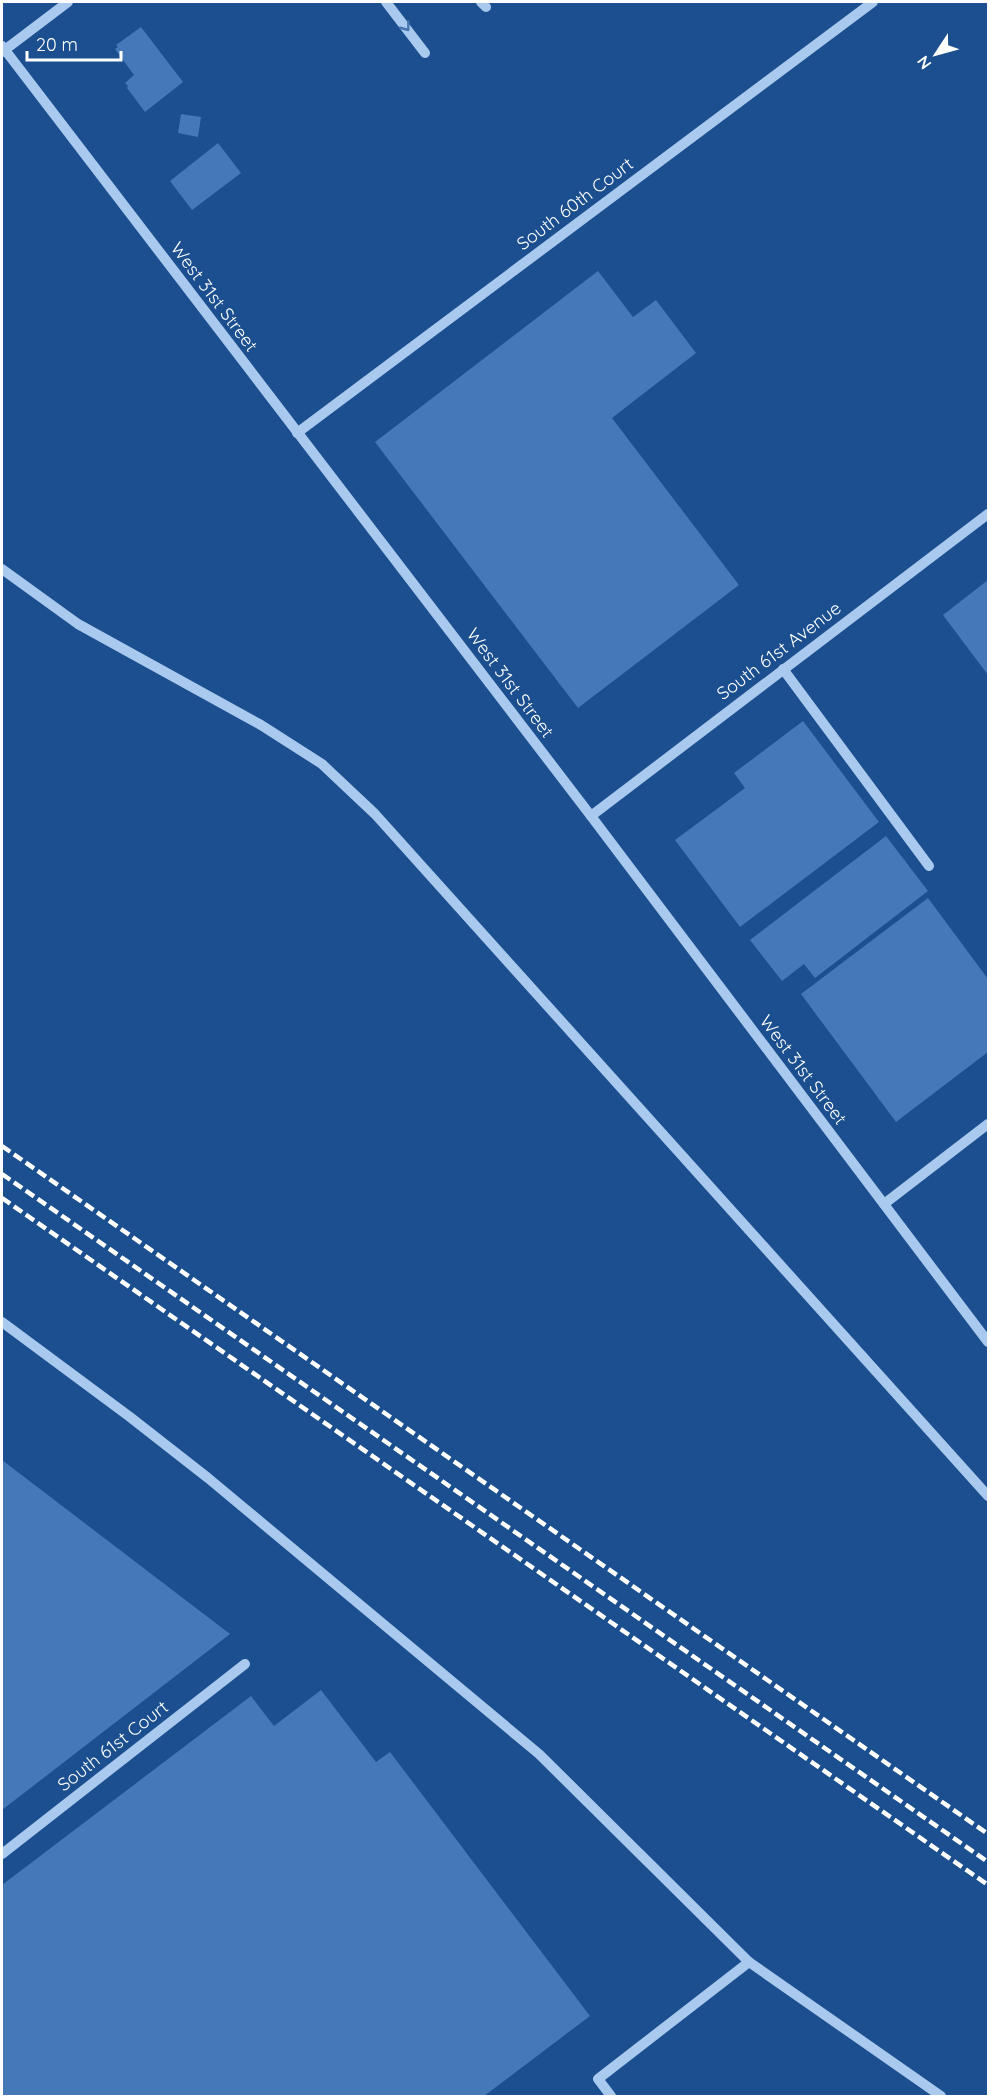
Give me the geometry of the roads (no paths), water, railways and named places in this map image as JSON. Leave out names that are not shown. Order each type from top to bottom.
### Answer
[{"type":"street","points":[[2,49],[68,2]]},
{"type":"street","points":[[386,2],[425,53]]},
{"type":"street","name":"South 60th Court","points":[[297,433],[873,2]]},
{"type":"street","name":"West 31st Street","points":[[2,49],[591,816],[988,1342]]},
{"type":"street","name":"South 61st Avenue","points":[[591,816],[988,514]]},
{"type":"street","points":[[2,569],[78,624],[261,725],[322,764],[375,814],[988,1496]]},
{"type":"street","points":[[783,669],[928,866]]},
{"type":"street","points":[[884,1204],[988,1124]]},
{"type":"street","points":[[2,1322],[208,1478],[539,1754],[749,1962],[941,2097]]},
{"type":"street","name":"South 61st Court","points":[[2,1854],[244,1664]]},
{"type":"street","points":[[611,2097],[598,2079],[749,1962]]},
{"type":"railway","points":[[2,1146],[988,1834]]},
{"type":"railway","points":[[2,1174],[988,1862]]},
{"type":"railway","points":[[2,1198],[988,1885]]}]
